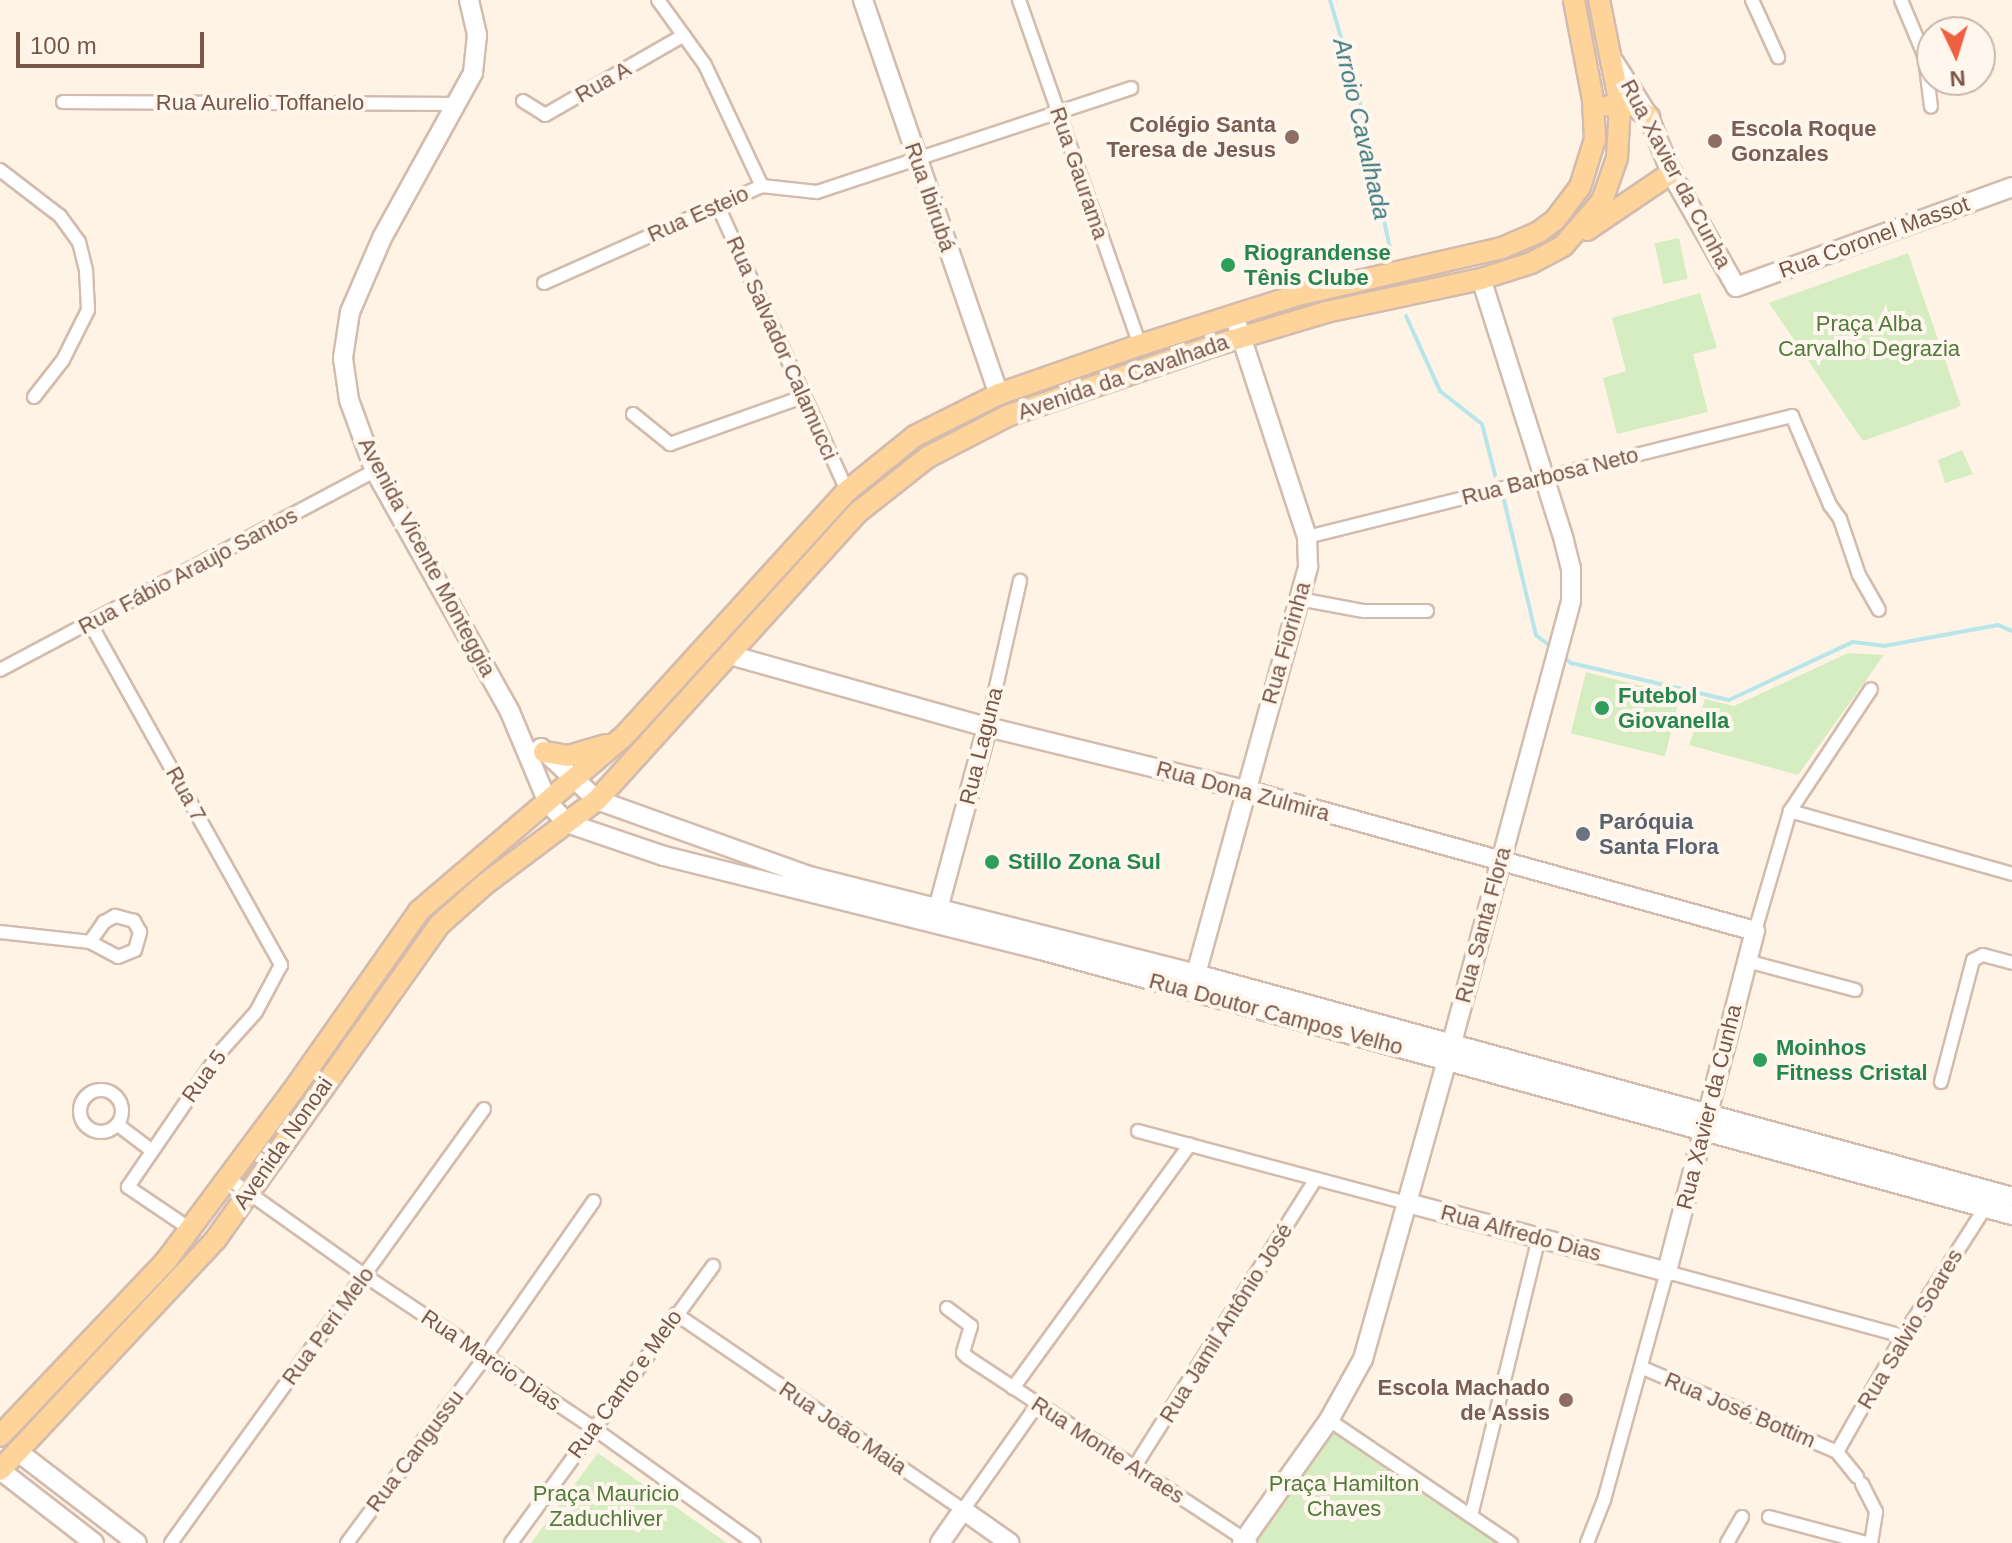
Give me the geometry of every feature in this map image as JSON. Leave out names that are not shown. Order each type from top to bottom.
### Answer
[{"type":"main road","name":"Avenida da Cavalhada","points":[[548,803],[624,736],[847,491],[915,436],[999,394],[1140,345],[1365,278],[1502,248],[1539,232],[1562,213],[1580,187],[1594,146],[1594,109],[1574,0]]},
{"type":"main road","name":"Avenida da Cavalhada","points":[[567,823],[597,800],[857,513],[928,457],[1007,416],[1241,337],[1326,312],[1481,279],[1531,263],[1563,246],[1602,201],[1611,183],[1620,137],[1620,105],[1614,62],[1599,0]]},
{"type":"main road","points":[[1594,109],[1634,106],[1649,117]]},
{"type":"main road","points":[[1563,246],[1671,173]]},
{"type":"main road","points":[[1481,279],[1488,262],[1522,246],[1539,232]]},
{"type":"main road","points":[[544,752],[580,755],[624,736]]},
{"type":"main road","name":"Avenida Nonoai","points":[[0,1436],[166,1261],[419,911],[548,803]]},
{"type":"main road","name":"Avenida Nonoai","points":[[0,1469],[8,1454],[216,1239],[439,925],[485,884],[567,823]]},
{"type":"main road","points":[[8,1454],[36,1413],[35,1400]]},
{"type":"street","name":"Avenida Vicente Monteggia","points":[[469,0],[477,35],[473,73],[382,238],[350,312],[343,358],[349,400],[375,471],[510,712],[548,803]]},
{"type":"street","points":[[658,0],[705,65],[762,186]]},
{"type":"street","name":"Rua Ibirubá","points":[[863,0],[916,161],[999,394]]},
{"type":"street","name":"Rua Gaurama","points":[[1019,0],[1140,345]]},
{"type":"street","points":[[1752,0],[1778,57]]},
{"type":"street","points":[[1901,0],[1925,57],[1931,107]]},
{"type":"street","name":"Rua A","points":[[523,101],[545,115],[684,35]]},
{"type":"street","name":"Rua Xavier da Cunha","points":[[1614,62],[1649,117],[1671,173],[1736,287]]},
{"type":"street","name":"Rua Esteio","points":[[544,283],[762,186],[817,192],[1131,88]]},
{"type":"street","name":"Rua Aurelio Toffanelo","points":[[63,102],[457,104]]},
{"type":"street","points":[[0,170],[60,216],[79,242],[86,271],[88,310],[63,360],[34,397]]},
{"type":"street","name":"Rua Coronel Massot","points":[[1736,287],[2012,187]]},
{"type":"street","name":"Rua Salvador Calamucci","points":[[717,204],[847,491]]},
{"type":"street","name":"Rua Santa Flora","points":[[1246,1542],[1329,1420],[1363,1359],[1571,601],[1571,569],[1481,279]]},
{"type":"street","name":"Rua Fiorinha","points":[[1196,974],[1308,566],[1307,537],[1234,315]]},
{"type":"street","points":[[633,414],[670,444],[803,397]]},
{"type":"street","name":"Rua Barbosa Neto","points":[[1307,537],[1792,416],[1830,505],[1840,519],[1859,575],[1879,610]]},
{"type":"street","name":"Rua Fábio Araujo Santos","points":[[0,670],[375,471]]},
{"type":"street","name":"Rua Laguna","points":[[938,909],[987,727],[1020,581]]},
{"type":"street","points":[[1299,599],[1364,611],[1427,611]]},
{"type":"street","name":"Rua 7","points":[[90,623],[281,965]]},
{"type":"street","name":"Rua Dona Zulmira","points":[[730,655],[987,727],[1245,790],[1755,931]]},
{"type":"street","name":"Rua Xavier da Cunha","points":[[1587,1543],[1604,1500],[1643,1368],[1703,1123],[1790,811],[1871,689]]},
{"type":"street","name":"Avenida Vicente Monteggia","points":[[510,712],[544,752],[597,800]]},
{"type":"street","name":"Rua Doutor Campos Velho","points":[[597,800],[809,876],[1196,974],[1449,1054]]},
{"type":"street","name":"Rua Doutor Campos Velho","points":[[548,803],[567,823],[664,856],[1449,1054],[1703,1123],[2012,1215]]},
{"type":"street","points":[[1790,811],[2012,874]]},
{"type":"street","points":[[664,856],[673,829]]},
{"type":"street","points":[[0,932],[90,942]]},
{"type":"street","points":[[1941,1082],[1976,956],[2012,963]]},
{"type":"street","points":[[1747,961],[1855,990]]},
{"type":"street","name":"Rua 5","points":[[190,1229],[128,1187],[221,1051],[256,1012],[281,965]]},
{"type":"street","name":"Rua Peri Melo","points":[[171,1543],[484,1109]]},
{"type":"street","name":"Rua Doutor Campos Velho","points":[[1703,1123],[2012,1197]]},
{"type":"street","points":[[118,1125],[151,1150]]},
{"type":"street","name":"Rua Alfredo Dias","points":[[1138,1131],[1903,1336]]},
{"type":"street","points":[[1013,1388],[1190,1144]]},
{"type":"street","name":"Rua Marcio Dias","points":[[228,1178],[364,1275],[592,1427],[754,1543]]},
{"type":"street","name":"Rua Jamil Antônio José","points":[[1135,1466],[1316,1179]]},
{"type":"street","name":"Rua Cangussu","points":[[347,1543],[485,1357],[594,1201]]},
{"type":"street","name":"Rua Salvio Soares","points":[[1837,1452],[1903,1336],[1985,1208]]},
{"type":"street","points":[[1471,1516],[1539,1236]]},
{"type":"street","name":"Rua Canto e Melo","points":[[511,1543],[592,1427],[713,1266]]},
{"type":"street","name":"Rua Monte Arraes","points":[[947,1308],[971,1326],[963,1353],[967,1357],[1246,1542]]},
{"type":"street","name":"Rua João Maia","points":[[676,1314],[1010,1543]]},
{"type":"street","name":"Rua José Bottim","points":[[1643,1368],[1837,1452]]},
{"type":"street","points":[[940,1543],[1037,1405]]},
{"type":"street","points":[[1329,1420],[1511,1543]]},
{"type":"street","points":[[1769,1517],[1869,1543],[1876,1512],[1860,1480],[1837,1452]]},
{"type":"street","points":[[8,1454],[137,1543]]},
{"type":"street","points":[[0,1469],[94,1543]]},
{"type":"street","points":[[1727,1543],[1742,1517]]},
{"type":"green space","points":[[1679,238],[1688,279],[1663,284],[1655,243]]},
{"type":"green space","name":"Praça Alba Carvalho Degrazia","points":[[1908,253],[1961,406],[1863,441],[1769,303]]},
{"type":"green space","points":[[1700,293],[1717,348],[1693,354],[1708,412],[1617,434],[1603,378],[1626,371],[1612,318]]},
{"type":"green space","points":[[1962,450],[1973,474],[1945,483],[1938,460]]},
{"type":"green space","points":[[1848,653],[1884,655],[1798,775],[1689,745],[1705,699],[1734,706]]},
{"type":"green space","points":[[1586,672],[1680,695],[1665,757],[1571,733]]},
{"type":"green space","name":"Praça Hamilton Chaves","points":[[1330,1429],[1497,1543],[1260,1543],[1255,1540]]},
{"type":"green space","name":"Praça Mauricio Zaduchliver","points":[[598,1453],[727,1543],[531,1543]]},
{"type":"waterway","name":"Arroio Cavalhada","points":[[1330,0],[1359,99],[1392,259]]},
{"type":"waterway","name":"Arroio Cavalhada","points":[[1406,316],[1440,391],[1482,424],[1495,475]]},
{"type":"waterway","name":"Arroio Cavalhada","points":[[1504,500],[1536,635],[1554,649]]},
{"type":"waterway","name":"Arroio Cavalhada","points":[[1561,655],[1571,663],[1729,700],[1853,642],[1884,646],[1998,625],[2012,631]]},
{"type":"place","name":"Colégio Santa Teresa de Jesus","points":[[1292,137]]},
{"type":"place","name":"Escola Roque Gonzales","points":[[1715,141]]},
{"type":"place","name":"Riograndense Tênis Clube","points":[[1228,265]]},
{"type":"place","name":"Futebol Giovanella","points":[[1602,708]]},
{"type":"place","name":"Paróquia Santa Flora","points":[[1583,834]]},
{"type":"place","name":"Stillo Zona Sul","points":[[992,862]]},
{"type":"place","name":"Moinhos Fitness Cristal","points":[[1760,1060]]},
{"type":"place","name":"Escola Machado de Assis","points":[[1566,1400]]}]
